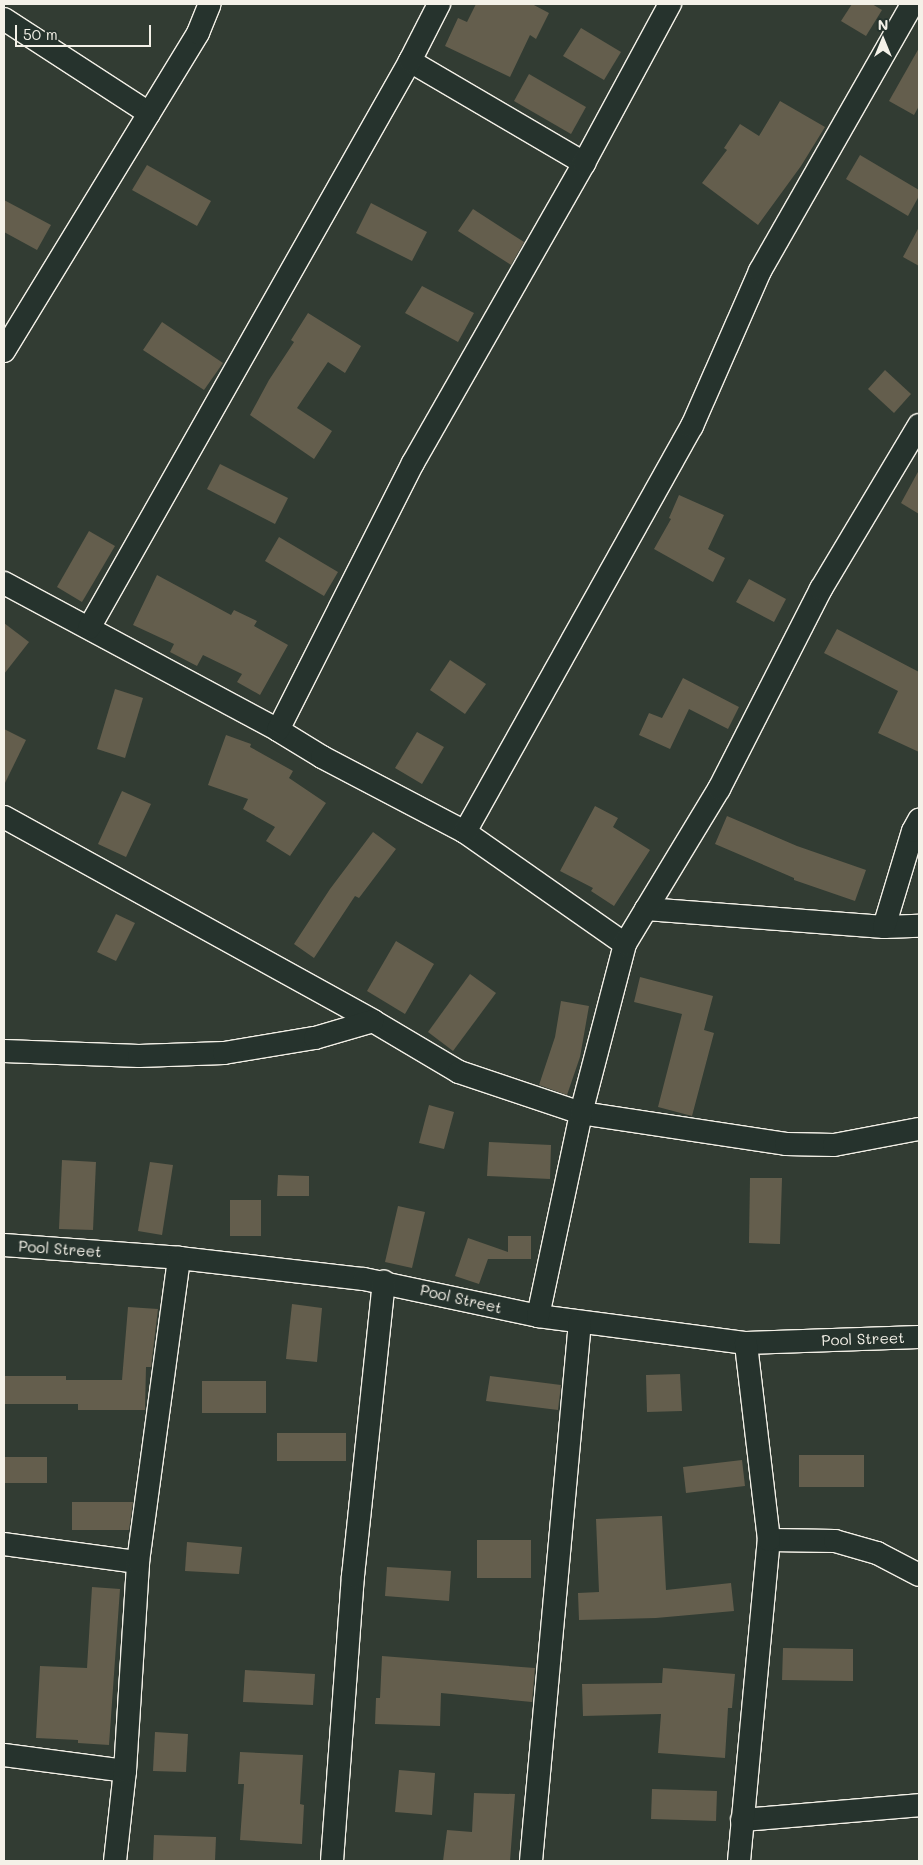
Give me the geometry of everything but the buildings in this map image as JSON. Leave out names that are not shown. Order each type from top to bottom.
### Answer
[{"type":"street","points":[[4,351],[198,33],[210,4]]},
{"type":"street","points":[[89,628],[410,61],[439,4]]},
{"type":"street","points":[[278,730],[413,464],[584,163],[670,4]]},
{"type":"street","points":[[465,832],[692,426],[760,271],[911,8]]},
{"type":"street","points":[[4,19],[149,113]]},
{"type":"street","points":[[410,61],[584,163]]},
{"type":"street","points":[[538,1316],[581,1113],[625,944],[719,788],[821,589],[919,425]]},
{"type":"street","points":[[4,583],[278,730],[322,757],[465,832],[625,944]]},
{"type":"street","points":[[4,817],[373,1021],[458,1072],[581,1113],[786,1144],[834,1146],[919,1129]]},
{"type":"street","points":[[884,927],[913,831],[919,820]]},
{"type":"street","points":[[646,909],[884,927],[919,926]]},
{"type":"street","points":[[4,1051],[139,1056],[224,1053],[316,1038],[373,1021]]},
{"type":"street","name":"Pool Street","points":[[4,1244],[179,1258],[384,1282],[538,1316],[746,1343],[919,1337]]},
{"type":"street","points":[[115,1861],[125,1771],[138,1562],[179,1258]]},
{"type":"street","points":[[332,1861],[353,1576],[384,1282]]},
{"type":"street","points":[[532,1861],[580,1322]]},
{"type":"street","points":[[739,1861],[769,1540],[746,1343]]},
{"type":"street","points":[[769,1540],[835,1540],[877,1552],[919,1575]]},
{"type":"street","points":[[4,1544],[138,1562]]},
{"type":"street","points":[[4,1755],[125,1771]]},
{"type":"street","points":[[742,1820],[919,1805]]}]
